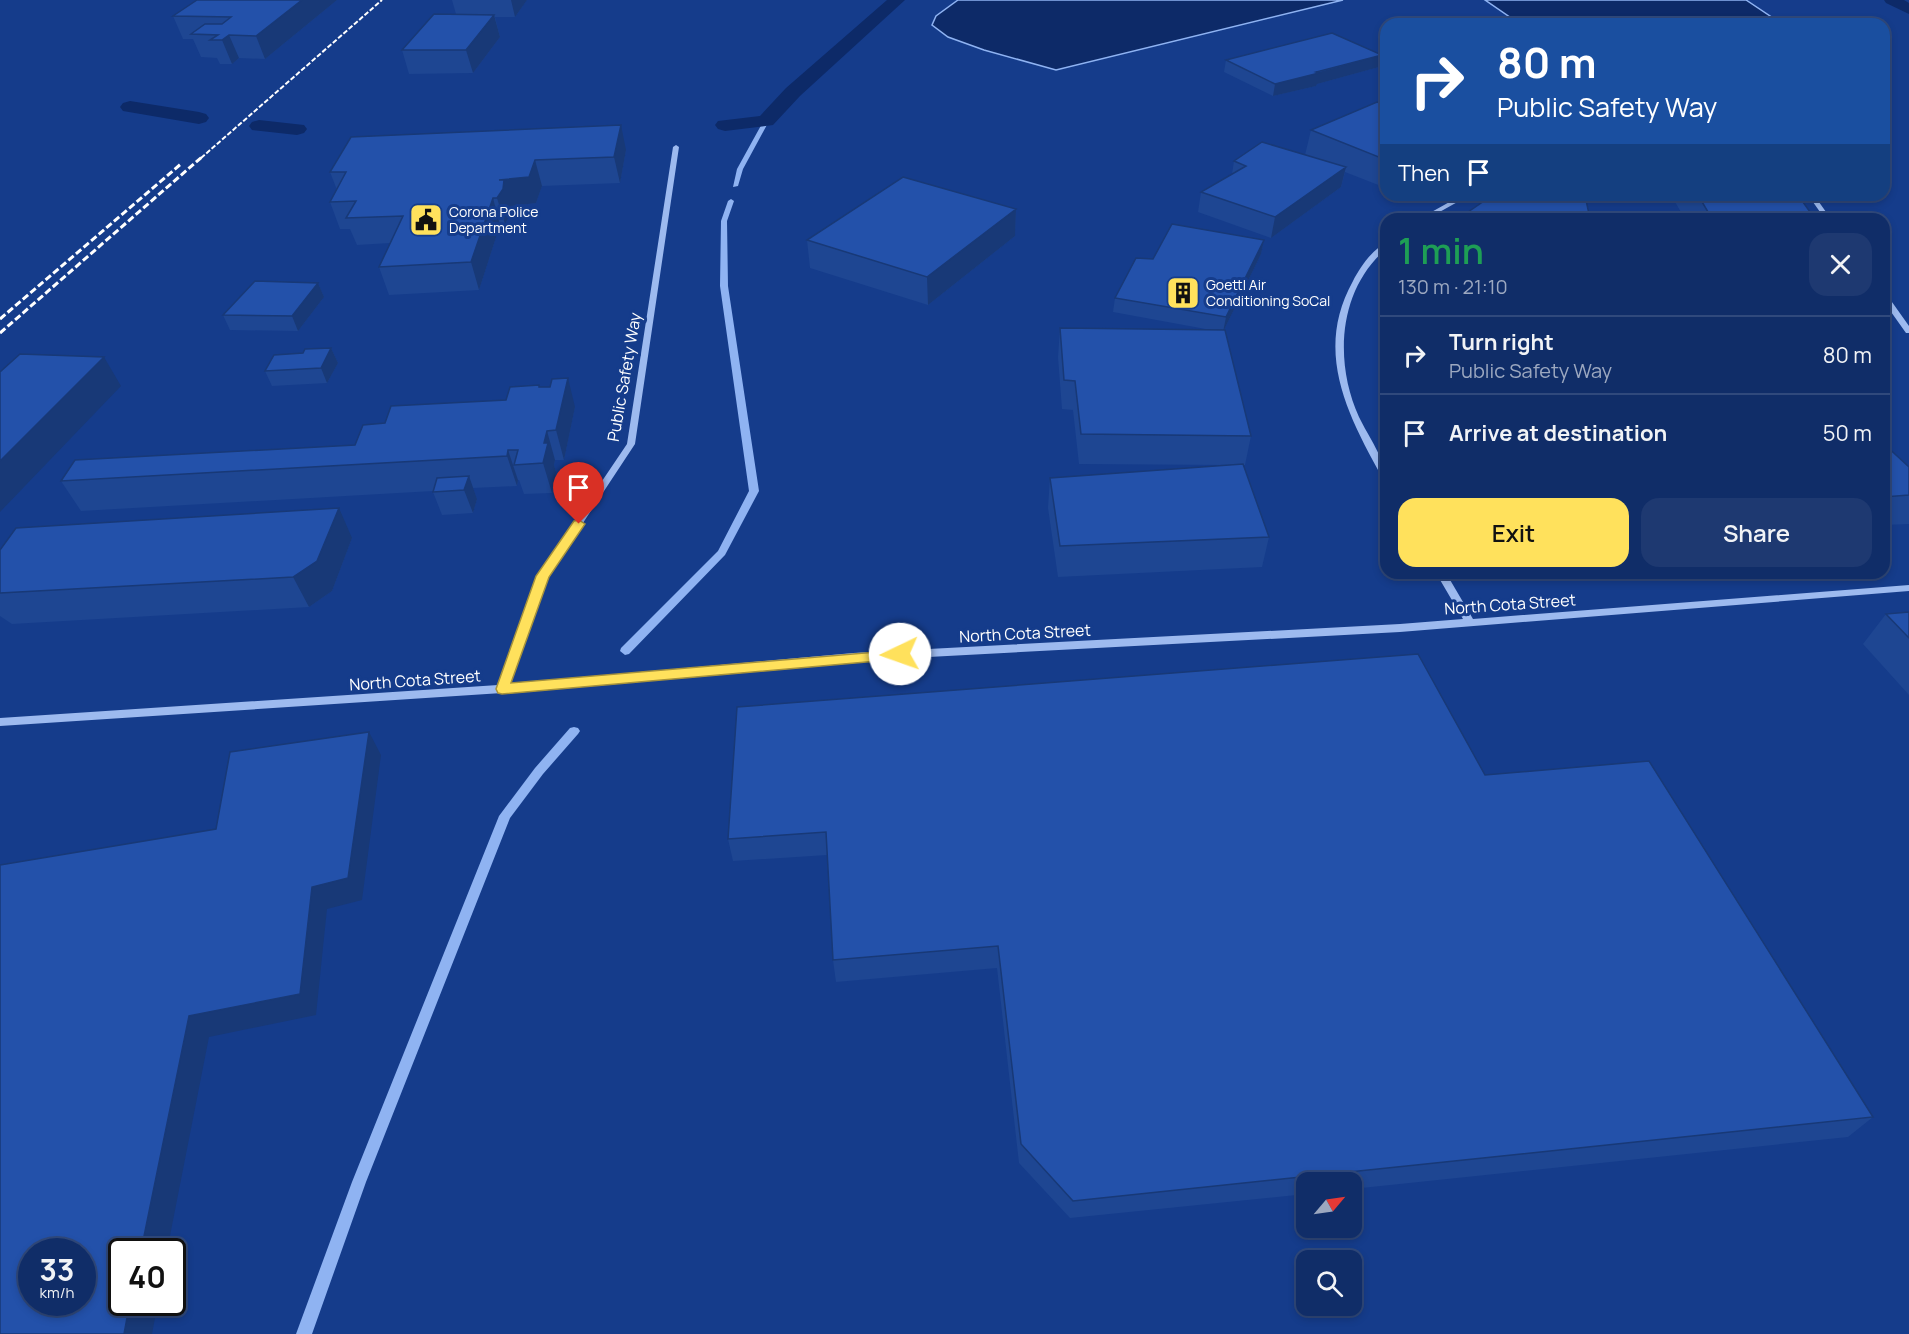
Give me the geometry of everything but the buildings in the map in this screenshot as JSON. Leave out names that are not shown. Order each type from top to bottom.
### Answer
[{"type":"street","name":"Public Safety Way","points":[[502,689],[543,576],[631,444],[676,147]]},
{"type":"street","points":[[1433,213],[1456,201]]},
{"type":"street","points":[[1380,252],[1364,267],[1353,286],[1337,352],[1343,387],[1355,420],[1380,466]]},
{"type":"street","points":[[1890,305],[1909,331]]},
{"type":"street","points":[[1445,579],[1470,622]]},
{"type":"street","name":"North Cota Street","points":[[0,722],[502,689],[853,657],[1470,622],[1909,588]]},
{"type":"water","points":[[958,0],[1343,0],[1056,70],[984,50],[948,37],[932,25],[936,16]]},
{"type":"water","points":[[1485,0],[1746,0],[1773,18],[1511,18]]},
{"type":"waterway","points":[[725,125],[766,121],[793,92],[897,0]]},
{"type":"waterway","points":[[1892,0],[1909,9]]},
{"type":"waterway","points":[[130,107],[199,118]]},
{"type":"waterway","points":[[735,186],[740,169],[766,121]]},
{"type":"waterway","points":[[259,126],[297,129]]},
{"type":"waterway","points":[[625,651],[722,553],[754,491],[724,286],[724,221],[731,201]]},
{"type":"waterway","points":[[304,1334],[359,1182],[505,816],[539,771],[574,731]]},
{"type":"railway","points":[[201,158],[382,0]]},
{"type":"railway","points":[[0,333],[203,156]]},
{"type":"railway","points":[[0,319],[182,163]]},
{"type":"place","name":"Corona Police Department","points":[[426,220]]},
{"type":"place","name":"Goettl Air Conditioning SoCal","points":[[1183,293]]},
{"type":"route","points":[[579,524],[543,576],[502,689],[900,654]]}]
